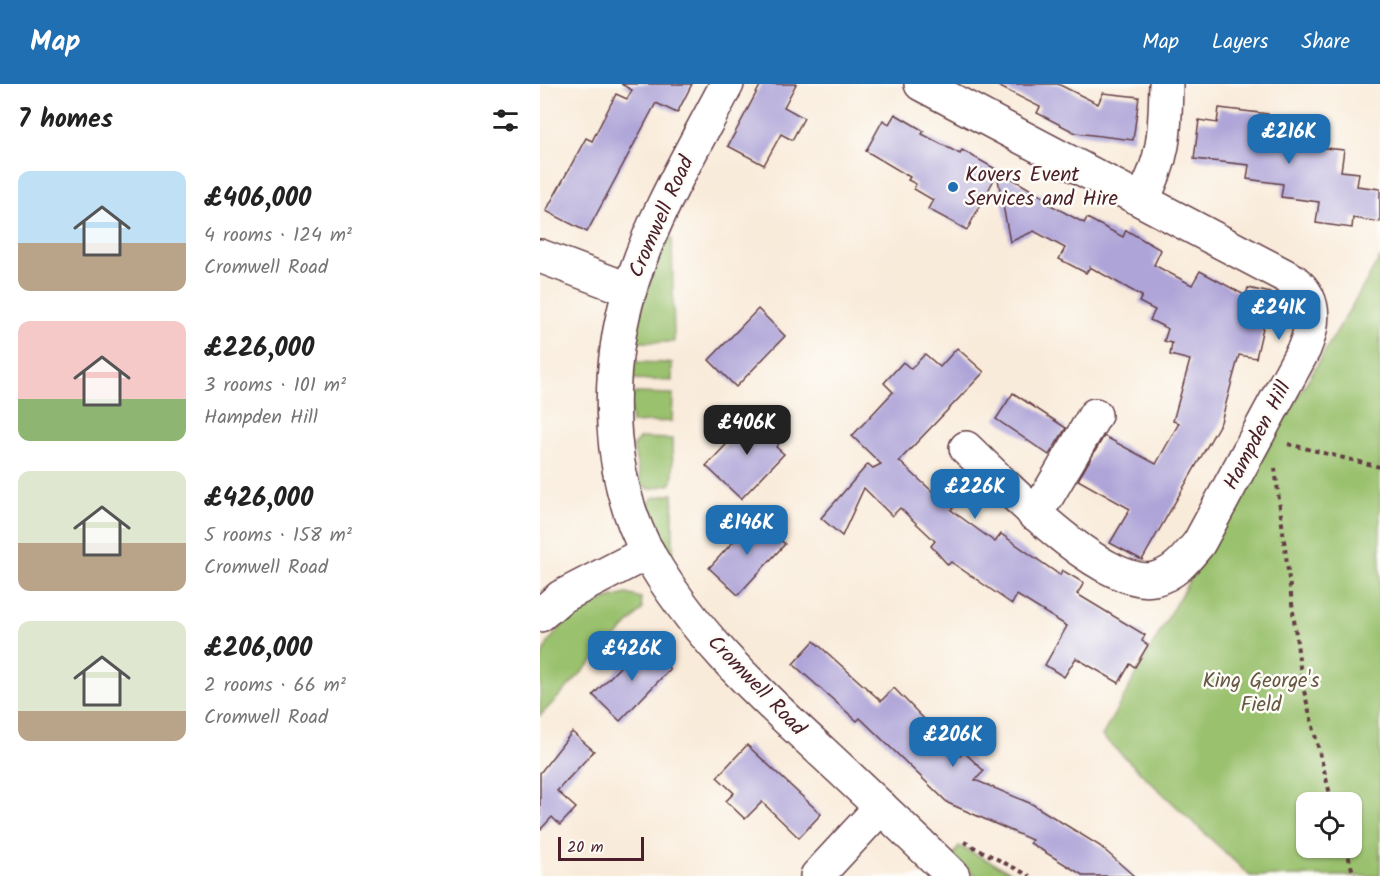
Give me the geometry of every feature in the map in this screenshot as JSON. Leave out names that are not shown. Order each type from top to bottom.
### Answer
[{"type":"street","name":"Cromwell Road","points":[[727,84],[670,191],[647,241],[630,290],[617,342],[613,391],[620,471],[633,516],[648,552],[711,643],[770,704],[944,867]]},
{"type":"street","name":"Hampden Hill","points":[[921,84],[1293,279],[1302,287],[1312,308],[1313,322],[1310,334],[1271,412],[1199,543],[1178,568],[1155,579],[1142,580],[1115,571],[1060,536],[966,448]]},
{"type":"street","points":[[1142,200],[1156,175],[1163,147],[1166,84]]},
{"type":"street","points":[[540,256],[630,290]]},
{"type":"street","points":[[1034,513],[1046,498],[1095,415]]},
{"type":"street","points":[[540,615],[561,597],[648,552]]},
{"type":"street","points":[[817,876],[881,807]]},
{"type":"path","points":[[1271,412],[1271,440],[1380,466]]},
{"type":"path","points":[[1274,461],[1302,683],[1329,792]]},
{"type":"path","points":[[944,867],[953,837],[1030,876]]},
{"type":"path","points":[[1349,858],[1354,876]]},
{"type":"green space","points":[[666,236],[672,239],[674,342],[636,342],[643,302]]},
{"type":"green space","name":"King George's Field","points":[[1380,258],[1380,876],[1250,876],[1102,736],[1176,603]]},
{"type":"green space","points":[[631,362],[672,363],[672,381],[631,379]]},
{"type":"green space","points":[[636,393],[673,394],[672,421],[632,423],[629,399]]},
{"type":"green space","points":[[640,438],[672,439],[673,477],[671,484],[649,489],[641,484],[633,446]]},
{"type":"green space","points":[[673,494],[673,552],[666,554],[648,506],[652,498]]},
{"type":"green space","points":[[627,594],[641,598],[642,610],[540,716],[540,664],[544,650],[552,638],[573,617],[586,609]]},
{"type":"green space","points":[[959,846],[1019,876],[976,876],[953,856]]},
{"type":"building","points":[[621,84],[692,84],[677,113],[656,103],[587,232],[546,211],[586,138],[592,141],[616,94],[627,99],[632,90]]},
{"type":"building","points":[[761,84],[796,84],[784,107],[804,118],[792,140],[781,134],[764,165],[728,146]]},
{"type":"building","points":[[994,84],[1058,84],[1098,104],[1103,93],[1139,97],[1133,140],[1076,133],[1037,113],[1040,107]]},
{"type":"building","points":[[1219,108],[1268,114],[1267,124],[1290,126],[1289,135],[1326,139],[1325,148],[1344,150],[1341,171],[1359,173],[1357,186],[1380,189],[1380,222],[1353,218],[1352,228],[1316,223],[1319,202],[1281,197],[1283,184],[1247,179],[1249,165],[1194,159],[1199,120],[1217,123]]},
{"type":"building","points":[[895,114],[924,131],[922,134],[960,154],[962,150],[1045,198],[1043,201],[1084,223],[1087,218],[1123,237],[1126,230],[1161,250],[1154,265],[1192,285],[1200,271],[1246,296],[1248,288],[1271,293],[1256,358],[1239,355],[1221,422],[1142,560],[1110,543],[1130,509],[1078,480],[1104,436],[1156,464],[1179,423],[1173,421],[1190,360],[1170,355],[1172,343],[1164,341],[1168,329],[1150,320],[1155,310],[1139,302],[1142,296],[1090,267],[1086,273],[1059,259],[1065,248],[1034,231],[1010,242],[997,174],[967,230],[928,209],[933,200],[914,189],[916,184],[908,180],[910,177],[866,151],[883,120],[889,124]]},
{"type":"building","points":[[758,309],[785,336],[736,387],[709,360]]},
{"type":"building","points":[[957,348],[984,372],[899,461],[934,493],[941,485],[959,502],[951,510],[995,542],[1001,534],[1060,575],[1062,570],[1084,583],[1077,594],[1145,635],[1142,641],[1148,645],[1135,667],[1130,664],[1119,683],[1076,658],[1064,677],[1045,665],[1067,626],[1017,595],[1012,604],[951,562],[948,565],[931,546],[935,541],[900,508],[892,516],[864,488],[842,536],[821,518],[868,464],[873,468],[881,464],[852,436],[893,392],[884,383],[903,362],[911,369],[925,354],[940,367]]},
{"type":"building","points":[[1013,393],[1066,428],[1049,455],[996,419]]},
{"type":"building","points":[[756,413],[783,439],[776,447],[784,454],[741,499],[706,466]]},
{"type":"building","points":[[756,517],[785,544],[738,595],[709,568]]},
{"type":"building","points":[[814,641],[881,701],[894,688],[960,756],[964,752],[984,771],[975,780],[1032,804],[1100,846],[1134,876],[1084,876],[1030,843],[1032,840],[948,803],[860,718],[857,721],[793,664]]},
{"type":"building","points":[[643,643],[670,669],[620,721],[593,695]]},
{"type":"building","points":[[572,732],[594,751],[557,791],[576,808],[560,825],[552,817],[540,830],[540,773]]},
{"type":"building","points":[[747,745],[821,814],[799,838],[762,802],[745,819],[726,801],[734,793],[717,777]]},
{"type":"place","name":"Kovers Event Services and Hire","points":[[953,187]]}]
